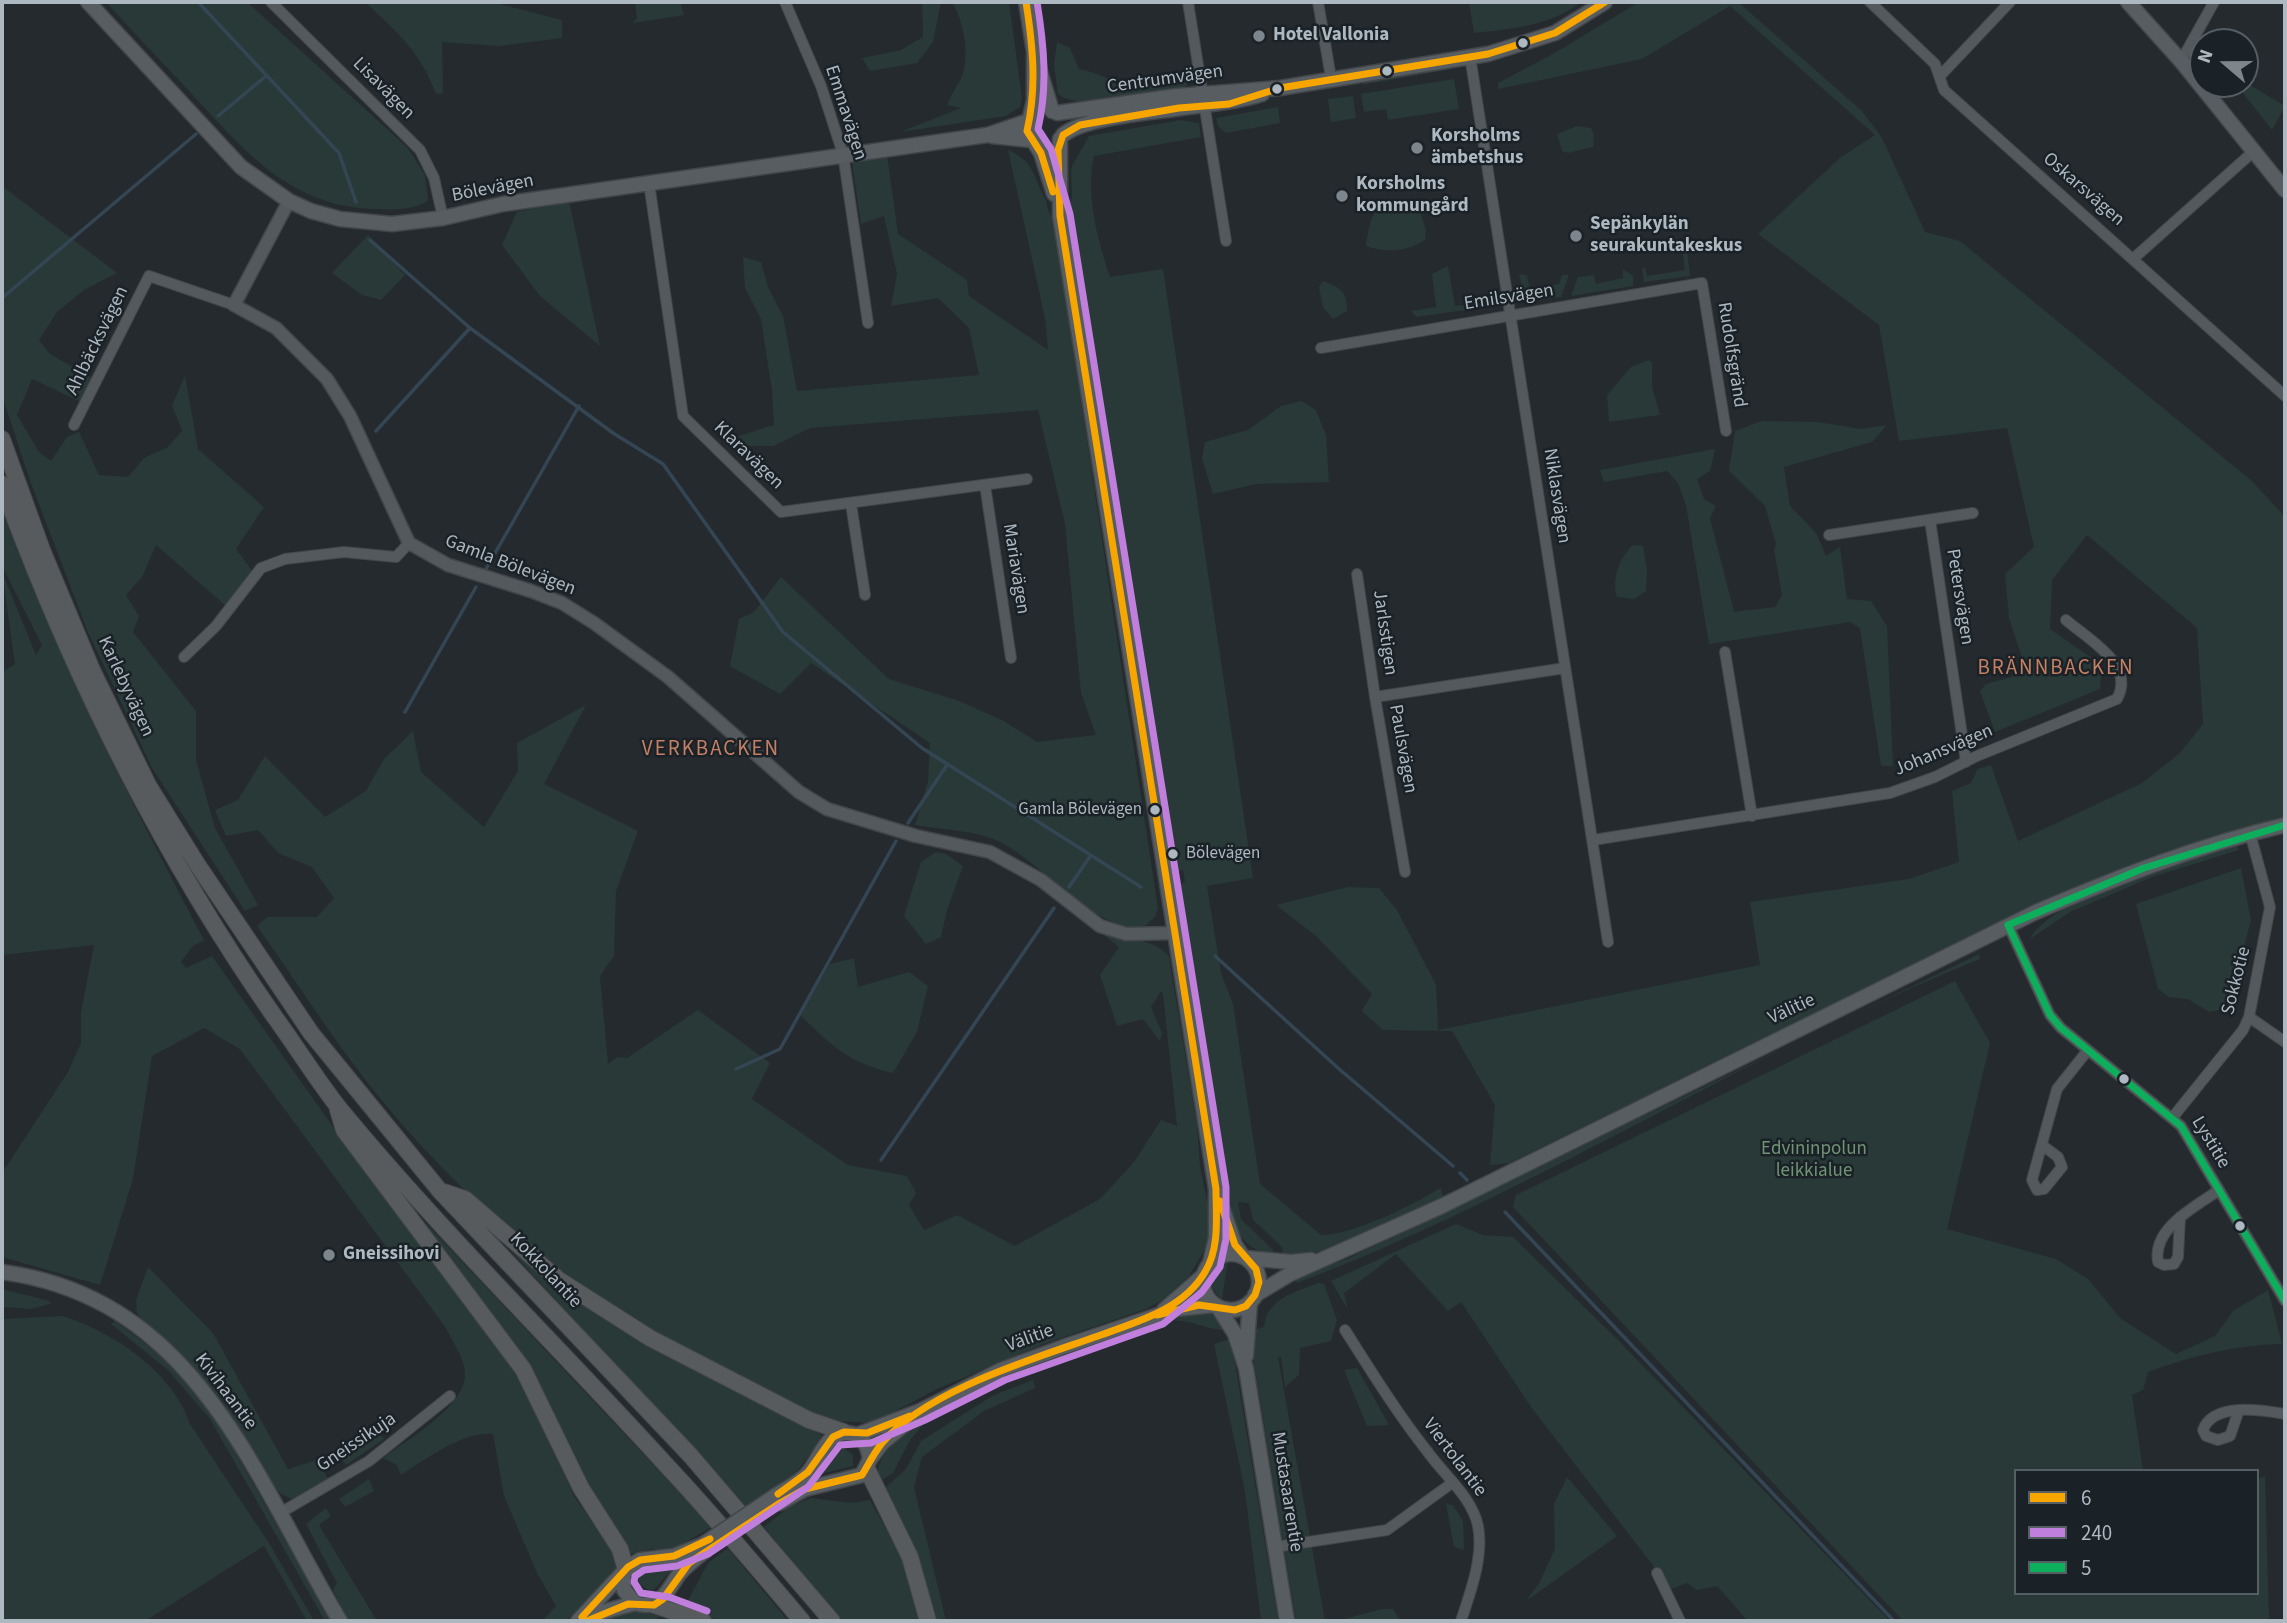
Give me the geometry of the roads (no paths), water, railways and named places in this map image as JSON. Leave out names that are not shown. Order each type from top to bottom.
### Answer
[{"type":"highway","name":"Karlebyvägen","points":[[2,439],[42,550],[92,670],[148,785],[245,936]]},
{"type":"highway","name":"Karlebyvägen","points":[[2,484],[29,558],[85,688],[137,795],[218,935],[337,1105]]},
{"type":"highway","name":"Kokkolantie","points":[[245,936],[311,1033],[440,1191],[690,1455],[832,1621]]},
{"type":"highway","points":[[337,1105],[344,1130],[523,1369],[581,1488],[620,1549],[624,1573]]},
{"type":"highway","points":[[337,1105],[409,1189],[670,1469],[802,1621]]},
{"type":"highway","points":[[440,1191],[465,1199],[559,1280],[650,1338],[809,1420],[850,1434]]},
{"type":"highway","points":[[869,1464],[910,1557],[928,1621]]},
{"type":"highway","points":[[654,1605],[703,1621]]},
{"type":"main road","name":"Bölevägen","points":[[88,2],[242,167],[289,201],[311,212],[368,223],[392,224],[443,218],[503,204],[987,135],[1029,119]]},
{"type":"main road","points":[[1026,2],[1034,52],[1054,112],[1064,125],[1060,216]]},
{"type":"main road","name":"Centrumvägen","points":[[1062,137],[1080,125],[1204,105],[1331,78],[1470,57],[1555,33],[1605,2]]},
{"type":"main road","points":[[2128,2],[2181,61],[2285,190]]},
{"type":"main road","points":[[1034,52],[1027,131],[1045,165],[1060,216],[1216,1189],[1216,1238],[1207,1269],[1205,1292],[1216,1306],[1235,1310],[1253,1299],[1258,1275],[1235,1245],[1216,1189]]},
{"type":"main road","name":"Centrumvägen","points":[[1054,112],[1204,105]]},
{"type":"main road","points":[[1029,119],[1038,111],[1054,112]]},
{"type":"main road","name":"Bölevägen","points":[[987,135],[1033,141]]},
{"type":"main road","points":[[1033,141],[1048,146],[1062,137]]},
{"type":"main road","name":"Välitie","points":[[1253,1299],[1290,1274],[1514,1171],[2008,925],[2128,873],[2250,833],[2285,825]]},
{"type":"main road","points":[[1207,1269],[1225,1254],[1245,1257]]},
{"type":"main road","name":"Välitie","points":[[1245,1257],[1292,1262],[1326,1258]]},
{"type":"main road","name":"Välitie","points":[[1157,1315],[1207,1269]]},
{"type":"main road","name":"Kivihaantie","points":[[2,1272],[57,1285],[103,1303],[178,1360],[229,1423],[340,1621]]},
{"type":"main road","name":"Mustasaarentie","points":[[1246,1368],[1247,1317],[1253,1299]]},
{"type":"main road","name":"Välitie","points":[[850,1434],[920,1411],[1002,1370],[1176,1308],[1216,1306]]},
{"type":"main road","name":"Mustasaarentie","points":[[1216,1306],[1235,1334],[1246,1368],[1287,1621]]},
{"type":"main road","name":"Välitie","points":[[869,1464],[882,1443],[920,1411]]},
{"type":"main road","points":[[587,1621],[603,1612],[635,1603],[654,1605],[663,1599],[689,1563],[704,1548],[777,1499],[801,1479],[827,1442],[850,1434],[867,1446],[869,1464],[857,1478],[805,1489],[777,1499]]},
{"type":"main road","points":[[578,1621],[640,1560],[674,1556],[704,1548]]},
{"type":"main road","points":[[624,1573],[624,1590],[635,1603]]},
{"type":"street","name":"Lisavägen","points":[[271,2],[420,150],[434,178],[443,218]]},
{"type":"street","name":"Emmavägen","points":[[785,2],[821,86],[843,154],[868,323]]},
{"type":"street","points":[[1188,2],[1226,241]]},
{"type":"street","points":[[1318,2],[1331,78]]},
{"type":"street","name":"Oskarsvägen","points":[[1870,2],[1935,64],[1944,90],[2285,396]]},
{"type":"street","points":[[1940,76],[2010,2]]},
{"type":"street","points":[[2181,61],[2214,2]]},
{"type":"street","name":"Niklasvägen","points":[[1470,57],[1608,942]]},
{"type":"street","points":[[2134,258],[2254,151]]},
{"type":"street","name":"Klaravägen","points":[[649,183],[682,416],[781,512],[1027,479]]},
{"type":"street","points":[[184,657],[216,626],[261,568],[285,559],[344,552],[396,557],[409,542],[350,416],[327,379],[276,328],[234,305],[289,201]]},
{"type":"street","name":"Ahlbäcksvägen","points":[[74,425],[149,276],[234,305]]},
{"type":"street","name":"Emilsvägen","points":[[1321,348],[1702,284]]},
{"type":"street","name":"Rudolfsgränd","points":[[1702,284],[1726,431]]},
{"type":"street","name":"Mariavägen","points":[[985,485],[1011,658]]},
{"type":"street","points":[[850,504],[865,596]]},
{"type":"street","points":[[1829,535],[1973,513]]},
{"type":"street","name":"Petersvägen","points":[[1930,520],[1966,762]]},
{"type":"street","name":"Gamla Bölevägen","points":[[409,542],[437,561],[562,603],[594,622],[706,709],[799,792],[827,809],[905,833],[990,852],[1041,880],[1100,926],[1126,934],[1175,933]]},
{"type":"street","name":"Jarlsstigen","points":[[1357,575],[1376,697]]},
{"type":"street","name":"Johansvägen","points":[[1593,840],[1891,793],[2116,699],[2123,688],[2122,673],[2112,659],[2066,620]]},
{"type":"street","points":[[1725,652],[1752,816]]},
{"type":"street","name":"Paulsvägen","points":[[1405,873],[1376,697],[1565,668]]},
{"type":"street","name":"Sokkotie","points":[[2173,1116],[2243,1030],[2249,1017],[2270,907],[2250,833]]},
{"type":"street","name":"Lystitie","points":[[2008,925],[2050,1015],[2088,1050],[2173,1116],[2285,1301]]},
{"type":"street","points":[[2249,1017],[2285,1042]]},
{"type":"street","points":[[2042,1145],[2057,1089],[2088,1050]]},
{"type":"street","points":[[2180,1217],[2219,1190]]},
{"type":"street","name":"Viertolantie","points":[[1345,1330],[1398,1411],[1470,1504],[1478,1527],[1475,1570],[1461,1621]]},
{"type":"street","name":"Gneissikuja","points":[[280,1513],[369,1461],[450,1396]]},
{"type":"street","points":[[2239,1410],[2285,1413]]},
{"type":"street","points":[[1275,1548],[1387,1530],[1452,1483]]},
{"type":"street","points":[[1657,1573],[1680,1621]]},
{"type":"waterway","points":[[198,2],[339,153],[356,202]]},
{"type":"waterway","points":[[218,116],[266,76]]},
{"type":"waterway","points":[[2,298],[196,134]]},
{"type":"waterway","points":[[370,240],[470,328],[613,433],[663,464],[783,632],[922,748],[1141,887]]},
{"type":"waterway","points":[[376,431],[470,328]]},
{"type":"waterway","points":[[486,569],[579,406]]},
{"type":"waterway","points":[[405,712],[476,587]]},
{"type":"waterway","points":[[908,823],[947,765]]},
{"type":"waterway","points":[[736,1069],[780,1049],[896,841]]},
{"type":"waterway","points":[[1069,887],[1091,855]]},
{"type":"waterway","points":[[881,1160],[1054,908]]},
{"type":"waterway","points":[[1215,956],[1338,1068],[1453,1166]]},
{"type":"waterway","points":[[1460,1173],[1467,1180]]},
{"type":"waterway","points":[[1505,1212],[1894,1621]]},
{"type":"place","name":"Hotel Vallonia","points":[[1259,36]]},
{"type":"place","name":"Korsholms ämbetshus","points":[[1417,148]]},
{"type":"place","name":"Korsholms kommungård","points":[[1342,196]]},
{"type":"place","name":"Sepänkylän seurakuntakeskus","points":[[1576,236]]},
{"type":"place","name":"Gamla Bölevägen","points":[[1155,810]]},
{"type":"place","name":"Bölevägen","points":[[1173,854]]},
{"type":"place","name":"Gneissihovi","points":[[329,1255]]},
{"type":"district","name":"BRÄNNBACKEN","points":[[2056,669]]},
{"type":"district","name":"VERKBACKEN","points":[[711,750]]},
{"type":"park label","name":"Edvininpolun leikkialue","points":[[1814,1161]]}]
